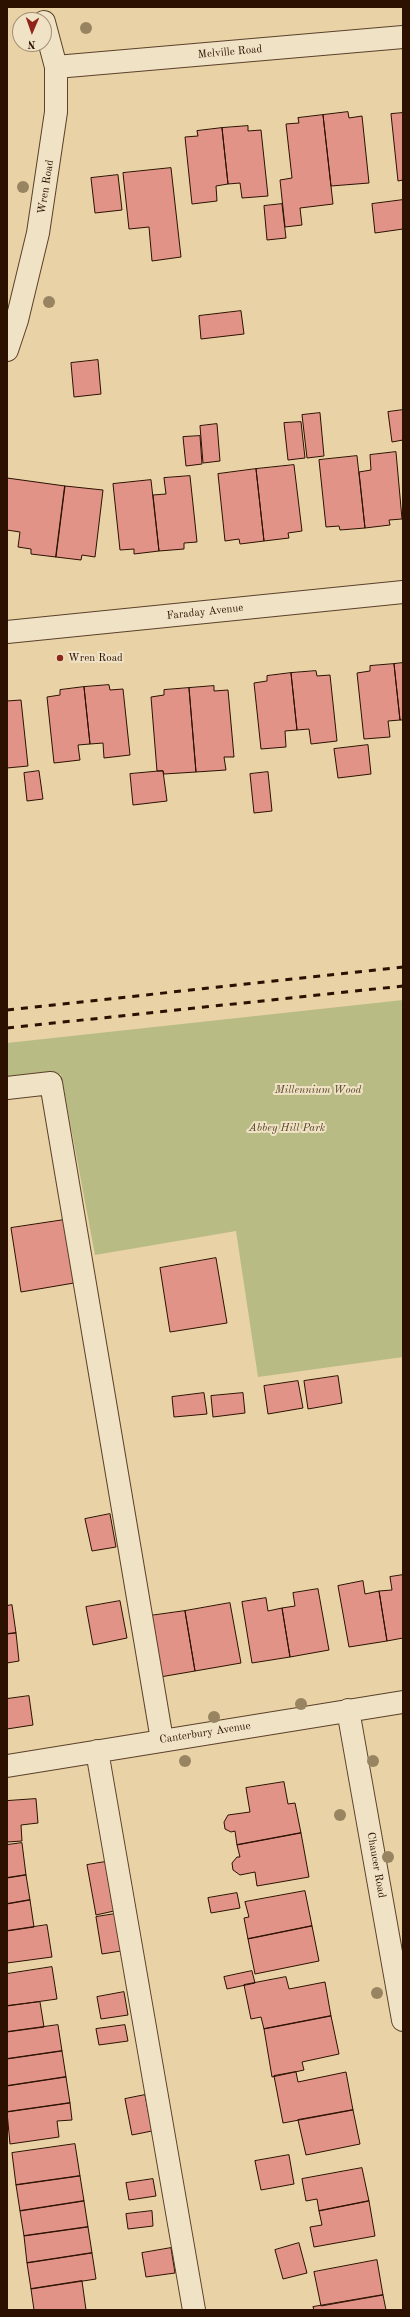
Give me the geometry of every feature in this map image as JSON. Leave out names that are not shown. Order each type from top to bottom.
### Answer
[{"type":"street","name":"Melville Road","points":[[56,67],[403,37]]},
{"type":"street","name":"Wren Road","points":[[7,350],[28,279],[41,219],[56,112],[56,67],[52,52]]},
{"type":"street","name":"Faraday Avenue","points":[[7,632],[403,592]]},
{"type":"street","points":[[7,1088],[51,1083],[162,1740]]},
{"type":"street","name":"Canterbury Avenue","points":[[7,1766],[403,1702]]},
{"type":"street","name":"Chaucer Road","points":[[348,1710],[403,2020]]},
{"type":"street","points":[[98,1751],[194,2310]]},
{"type":"green space","name":"Abbey Hill Park","points":[[403,1000],[403,1357],[258,1377],[236,1231],[95,1255],[61,1074],[7,1081],[7,1043]]},
{"type":"building","points":[[348,112],[349,118],[362,116],[369,183],[331,186],[323,115]]},
{"type":"building","points":[[403,113],[403,180],[398,181],[391,114]]},
{"type":"building","points":[[323,115],[333,204],[300,208],[302,225],[285,227],[280,180],[292,178],[286,124],[299,123],[298,118]]},
{"type":"building","points":[[248,126],[248,131],[261,130],[268,196],[242,198],[240,183],[228,184],[222,128]]},
{"type":"building","points":[[222,128],[228,184],[216,186],[217,201],[192,204],[185,137],[198,136],[197,131]]},
{"type":"building","points":[[171,168],[181,257],[152,261],[149,227],[129,229],[123,173]]},
{"type":"building","points":[[118,175],[122,210],[95,213],[91,178]]},
{"type":"building","points":[[403,200],[403,229],[375,233],[372,204]]},
{"type":"building","points":[[282,204],[286,238],[267,240],[264,206]]},
{"type":"building","points":[[241,311],[244,334],[201,339],[199,316]]},
{"type":"building","points":[[98,360],[101,394],[74,397],[71,363]]},
{"type":"building","points":[[403,410],[403,440],[392,442],[388,412]]},
{"type":"building","points":[[320,413],[324,456],[307,458],[302,415]]},
{"type":"building","points":[[301,422],[305,458],[288,460],[284,423]]},
{"type":"building","points":[[217,424],[220,461],[203,463],[200,426]]},
{"type":"building","points":[[200,436],[202,464],[186,466],[183,437]]},
{"type":"building","points":[[396,452],[402,519],[389,520],[390,525],[365,528],[359,472],[371,470],[370,455]]},
{"type":"building","points":[[357,456],[365,528],[340,530],[339,526],[326,527],[319,460]]},
{"type":"building","points":[[294,465],[302,531],[288,533],[289,538],[264,541],[256,469]]},
{"type":"building","points":[[256,469],[264,541],[240,544],[239,539],[225,541],[218,474]]},
{"type":"building","points":[[190,476],[197,542],[184,543],[184,549],[159,551],[153,495],[166,494],[164,478]]},
{"type":"building","points":[[7,478],[65,486],[56,557],[31,554],[31,549],[18,547],[20,532],[7,530]]},
{"type":"building","points":[[151,480],[159,551],[134,554],[134,549],[120,550],[113,484]]},
{"type":"building","points":[[65,486],[103,490],[95,557],[82,555],[81,560],[56,557]]},
{"type":"building","points":[[403,663],[403,720],[400,720],[394,664]]},
{"type":"building","points":[[394,664],[400,720],[388,721],[390,737],[364,739],[357,673],[370,671],[370,666]]},
{"type":"building","points":[[316,671],[317,676],[330,675],[337,741],[311,744],[309,729],[297,730],[291,673]]},
{"type":"building","points":[[291,673],[297,730],[285,731],[286,747],[261,749],[254,683],[267,681],[267,676]]},
{"type":"building","points":[[109,685],[110,690],[123,689],[130,755],[104,758],[103,743],[90,744],[84,687]]},
{"type":"building","points":[[214,686],[214,691],[228,690],[234,757],[224,757],[226,770],[196,772],[189,688]]},
{"type":"building","points":[[84,687],[90,744],[78,745],[80,760],[54,763],[47,697],[60,695],[60,690]]},
{"type":"building","points":[[189,688],[196,772],[164,774],[163,771],[157,771],[151,697],[164,695],[164,690]]},
{"type":"building","points":[[21,700],[28,766],[7,768],[7,701]]},
{"type":"building","points":[[368,745],[371,774],[338,778],[334,749]]},
{"type":"building","points":[[39,771],[43,799],[27,801],[24,773]]},
{"type":"building","points":[[163,771],[167,801],[133,805],[130,774]]},
{"type":"building","points":[[268,772],[272,811],[254,813],[250,774]]},
{"type":"building","points":[[64,1220],[74,1283],[21,1292],[11,1228]]},
{"type":"building","points":[[216,1258],[227,1323],[170,1332],[160,1268]]},
{"type":"building","points":[[338,1376],[342,1403],[308,1409],[304,1381]]},
{"type":"building","points":[[298,1381],[303,1408],[268,1414],[264,1386]]},
{"type":"building","points":[[204,1393],[207,1414],[174,1417],[172,1397]]},
{"type":"building","points":[[243,1393],[245,1413],[213,1417],[211,1396]]},
{"type":"building","points":[[110,1514],[116,1547],[92,1551],[85,1519]]},
{"type":"building","points":[[403,1575],[403,1638],[387,1641],[379,1591],[392,1590],[390,1577]]},
{"type":"building","points":[[363,1581],[365,1594],[379,1591],[387,1641],[349,1647],[338,1586]]},
{"type":"building","points":[[318,1589],[329,1650],[290,1657],[282,1608],[295,1606],[293,1593]]},
{"type":"building","points":[[266,1598],[268,1611],[282,1608],[290,1657],[252,1663],[242,1602]]},
{"type":"building","points":[[120,1601],[127,1638],[93,1645],[86,1607]]},
{"type":"building","points":[[230,1603],[241,1663],[195,1671],[185,1611]]},
{"type":"building","points":[[12,1605],[16,1633],[7,1634],[7,1606]]},
{"type":"building","points":[[185,1611],[195,1671],[160,1677],[149,1616]]},
{"type":"building","points":[[16,1633],[19,1661],[7,1663],[7,1634]]},
{"type":"building","points":[[29,1696],[33,1725],[7,1729],[7,1699]]},
{"type":"building","points":[[284,1782],[288,1804],[295,1803],[301,1833],[237,1845],[235,1831],[231,1832],[225,1829],[224,1822],[228,1815],[250,1812],[246,1788]]},
{"type":"building","points":[[36,1799],[38,1823],[21,1825],[22,1841],[7,1842],[7,1801]]},
{"type":"building","points":[[301,1833],[309,1877],[257,1886],[255,1872],[240,1875],[233,1870],[232,1863],[237,1857],[240,1857],[237,1845]]},
{"type":"building","points":[[22,1843],[26,1875],[7,1878],[7,1845]]},
{"type":"building","points":[[105,1862],[114,1911],[96,1915],[87,1865]]},
{"type":"building","points":[[26,1875],[30,1900],[7,1904],[7,1878]]},
{"type":"building","points":[[305,1891],[312,1926],[248,1939],[244,1918],[249,1917],[245,1902]]},
{"type":"building","points":[[237,1893],[240,1908],[211,1913],[208,1898]]},
{"type":"building","points":[[30,1900],[34,1927],[7,1931],[7,1904]]},
{"type":"building","points":[[115,1914],[121,1951],[102,1954],[96,1917]]},
{"type":"building","points":[[47,1925],[52,1957],[7,1963],[7,1931]]},
{"type":"building","points":[[312,1926],[319,1961],[255,1974],[248,1939]]},
{"type":"building","points":[[52,1967],[57,1999],[7,2006],[7,1974]]},
{"type":"building","points":[[252,1971],[255,1983],[227,1989],[224,1977]]},
{"type":"building","points":[[286,1977],[289,1989],[325,1982],[331,2016],[264,2029],[261,2017],[251,2019],[244,1985]]},
{"type":"building","points":[[124,1992],[128,2015],[101,2019],[97,1997]]},
{"type":"building","points":[[40,2002],[44,2027],[7,2032],[7,2006]]},
{"type":"building","points":[[331,2016],[339,2054],[302,2062],[304,2070],[272,2077],[264,2029]]},
{"type":"building","points":[[58,2025],[62,2051],[7,2059],[7,2032]]},
{"type":"building","points":[[125,2025],[128,2041],[99,2045],[96,2029]]},
{"type":"building","points":[[62,2051],[66,2077],[7,2086],[7,2059]]},
{"type":"building","points":[[296,2072],[298,2082],[346,2072],[353,2110],[283,2123],[274,2076]]},
{"type":"building","points":[[66,2077],[70,2103],[7,2112],[7,2086]]},
{"type":"building","points":[[145,2095],[152,2131],[132,2135],[125,2099]]},
{"type":"building","points":[[70,2103],[72,2120],[57,2121],[59,2137],[10,2144],[7,2112]]},
{"type":"building","points":[[353,2110],[360,2144],[306,2155],[298,2120]]},
{"type":"building","points":[[75,2144],[80,2176],[16,2185],[12,2153]]},
{"type":"building","points":[[289,2155],[294,2184],[261,2190],[255,2161]]},
{"type":"building","points":[[362,2168],[369,2201],[319,2211],[317,2199],[306,2201],[302,2179]]},
{"type":"building","points":[[80,2176],[84,2201],[20,2211],[16,2185]]},
{"type":"building","points":[[153,2179],[156,2196],[129,2200],[126,2183]]},
{"type":"building","points":[[84,2201],[88,2227],[24,2236],[20,2211]]},
{"type":"building","points":[[369,2201],[375,2236],[314,2247],[310,2227],[322,2225],[319,2211]]},
{"type":"building","points":[[152,2211],[153,2226],[128,2229],[126,2214]]},
{"type":"building","points":[[88,2227],[92,2253],[27,2263],[24,2236]]},
{"type":"building","points":[[299,2243],[307,2273],[283,2279],[275,2250]]},
{"type":"building","points":[[171,2248],[175,2273],[146,2277],[142,2253]]},
{"type":"building","points":[[92,2253],[96,2279],[31,2289],[27,2263]]},
{"type":"building","points":[[377,2260],[383,2295],[321,2306],[314,2272]]},
{"type":"building","points":[[82,2281],[86,2310],[34,2310],[31,2289]]},
{"type":"building","points":[[383,2295],[386,2310],[314,2310],[313,2307]]},
{"type":"railway","points":[[7,1010],[403,967]]},
{"type":"railway","points":[[7,1028],[403,986]]},
{"type":"place","name":"Wren Road","points":[[60,658]]},
{"type":"park label","name":"Millennium Wood","points":[[318,1090]]}]
